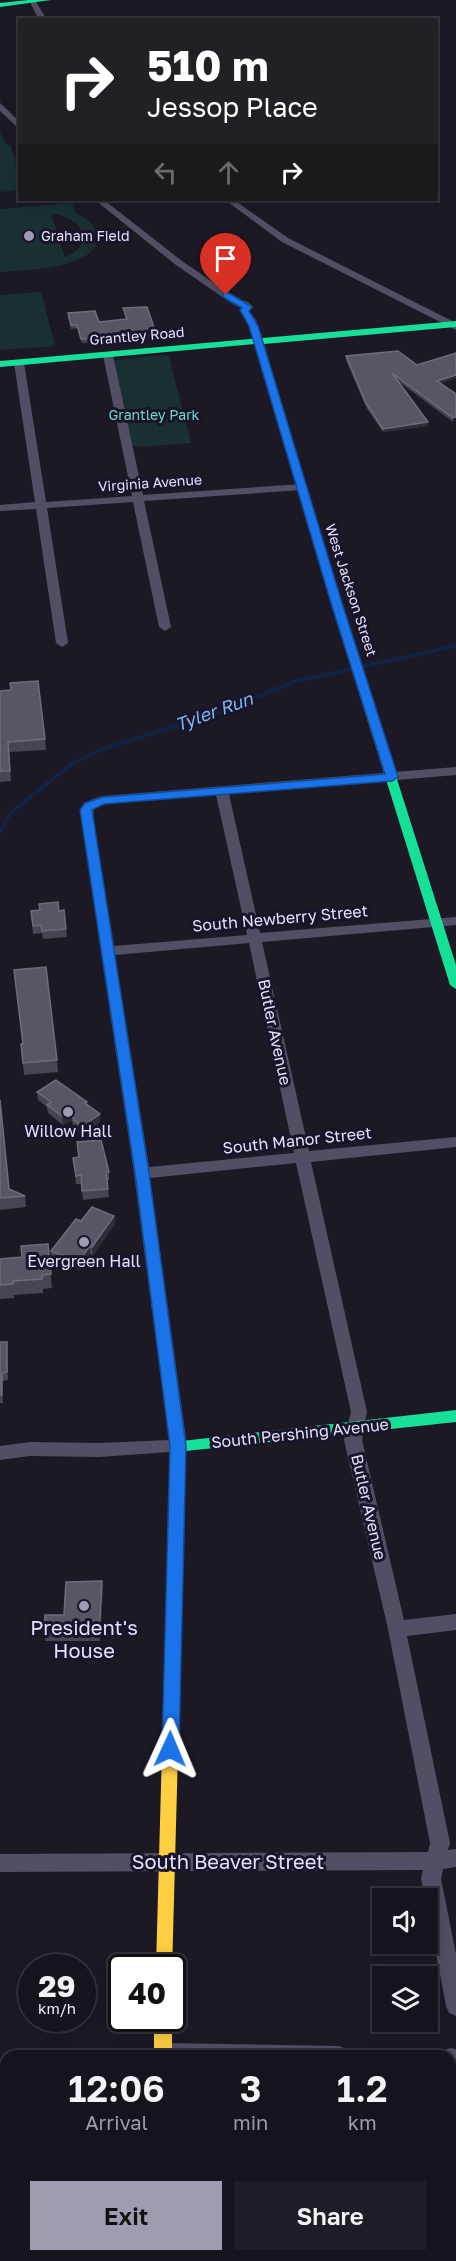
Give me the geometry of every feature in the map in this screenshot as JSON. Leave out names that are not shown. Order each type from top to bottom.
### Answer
[{"type":"street","points":[[0,5],[48,0]]},
{"type":"street","points":[[32,2],[42,18]]},
{"type":"street","points":[[0,106],[18,126]]},
{"type":"street","points":[[100,201],[179,263],[241,307],[251,320],[259,342]]},
{"type":"street","points":[[230,201],[285,240],[454,325]]},
{"type":"street","name":"Grantley Road","points":[[0,364],[454,325]]},
{"type":"street","name":"West Jackson Street","points":[[259,342],[336,603],[359,668],[456,984]]},
{"type":"street","points":[[108,355],[165,627]]},
{"type":"street","points":[[19,363],[62,643]]},
{"type":"street","name":"Virginia Avenue","points":[[0,508],[302,487]]},
{"type":"street","points":[[165,1954],[178,1446],[142,1173],[86,810],[89,805],[103,800],[456,771]]},
{"type":"street","name":"Butler Avenue","points":[[222,792],[359,1412],[353,1440],[397,1629],[440,1843],[431,1879],[456,2006]]},
{"type":"street","name":"South Newberry Street","points":[[107,951],[456,921]]},
{"type":"street","name":"South Manor Street","points":[[142,1173],[456,1142]]},
{"type":"street","name":"South Pershing Avenue","points":[[0,1453],[30,1449],[99,1450],[178,1446],[456,1416]]},
{"type":"street","points":[[397,1629],[456,1622]]},
{"type":"street","name":"South Beaver Street","points":[[0,1863],[436,1861],[456,1858]]},
{"type":"street","points":[[164,2032],[164,2050]]},
{"type":"green space","points":[[0,133],[6,144],[11,146],[18,170],[18,190],[0,192]]},
{"type":"green space","name":"Graham Field","points":[[72,203],[75,213],[94,227],[97,235],[95,247],[74,262],[41,269],[0,272],[0,209]],"holes":[[[51,214],[61,216],[77,225],[84,237],[76,251],[65,257]]]},
{"type":"green space","points":[[41,292],[55,346],[0,350],[0,295]]},
{"type":"green space","name":"Grantley Park","points":[[163,355],[169,357],[191,443],[139,447],[132,445],[114,360]]},
{"type":"building","points":[[147,307],[156,333],[81,339],[77,325],[71,325],[68,313],[95,311],[99,322],[127,319],[123,308]]},
{"type":"building","points":[[398,351],[417,365],[456,353],[456,375],[437,381],[456,394],[456,417],[453,418],[392,373],[428,422],[383,429],[366,403],[346,356]]},
{"type":"building","points":[[38,681],[45,739],[8,742],[10,771],[0,771],[0,691],[11,690],[10,683]]},
{"type":"building","points":[[58,902],[59,911],[64,910],[66,929],[42,931],[41,925],[33,926],[31,911],[40,910],[39,904]]},
{"type":"building","points":[[46,967],[57,1060],[23,1063],[21,1044],[23,1044],[14,970]]},
{"type":"building","name":"Willow Hall","points":[[56,1080],[100,1114],[82,1126],[74,1120],[71,1113],[62,1116],[47,1105],[51,1102],[37,1092]]},
{"type":"building","points":[[0,1100],[9,1189],[25,1196],[0,1198]]},
{"type":"building","points":[[101,1140],[109,1172],[106,1172],[108,1189],[82,1191],[81,1175],[76,1176],[73,1158],[79,1157],[77,1142]]},
{"type":"building","name":"Evergreen Hall","points":[[92,1207],[114,1216],[92,1247],[90,1246],[78,1262],[51,1251],[76,1219],[81,1221]]},
{"type":"building","points":[[48,1244],[51,1274],[42,1275],[42,1279],[13,1281],[13,1284],[0,1285],[0,1259],[22,1257],[21,1246]]},
{"type":"building","points":[[0,1342],[7,1342],[7,1372],[2,1373],[2,1395],[0,1395]]},
{"type":"building","name":"President's House","points":[[102,1581],[99,1634],[44,1634],[45,1615],[64,1615],[66,1582]]},
{"type":"waterway","name":"Tyler Run","points":[[0,832],[10,814],[20,805],[73,763],[103,749],[226,710],[293,682],[456,646]]},
{"type":"traffic: fast","points":[[0,5],[48,0]]},
{"type":"traffic: fast","points":[[0,364],[456,324]]},
{"type":"traffic: fast","points":[[259,342],[336,603],[456,985]]},
{"type":"traffic: fast","points":[[175,1568],[178,1446],[456,1416]]},
{"type":"traffic: slow","points":[[165,1954],[175,1568]]},
{"type":"traffic: slow","points":[[163,2032],[163,2050]]},
{"type":"place","name":"Graham Field","points":[[29,236]]},
{"type":"place","name":"Willow Hall","points":[[68,1112]]},
{"type":"place","name":"Evergreen Hall","points":[[84,1242]]},
{"type":"place","name":"President's House","points":[[84,1606]]},
{"type":"route","points":[[170,1749],[178,1446],[142,1173],[86,810],[94,802],[103,800],[392,777],[357,661],[336,603],[254,326],[244,310],[248,307],[226,295]]}]
